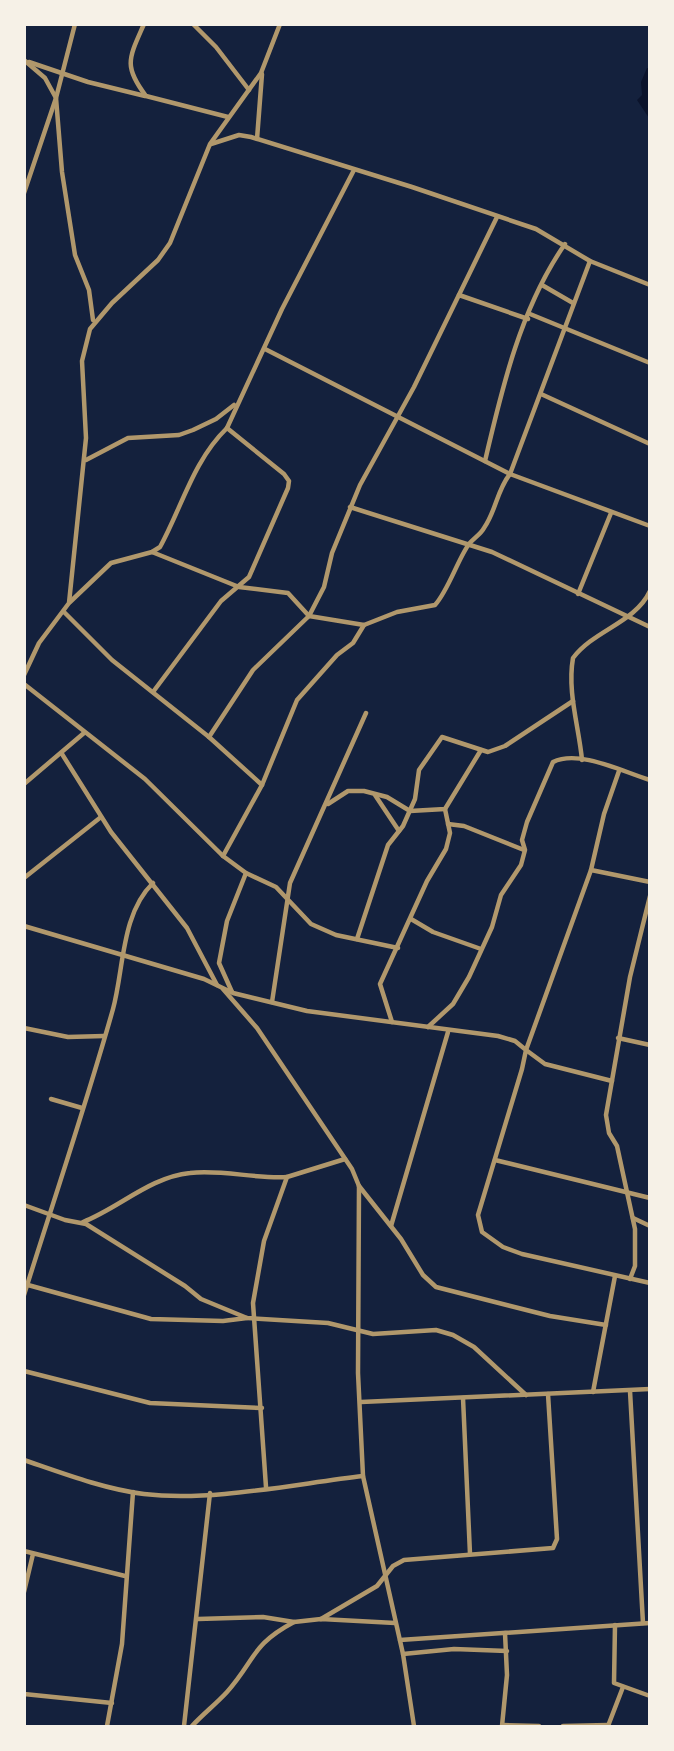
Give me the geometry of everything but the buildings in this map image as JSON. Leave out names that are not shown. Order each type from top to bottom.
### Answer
[{"type":"street","points":[[24,193],[56,98],[75,24]]},
{"type":"street","points":[[144,24],[130,63],[130,72],[146,96]]},
{"type":"street","points":[[193,24],[231,65],[249,90]]},
{"type":"street","points":[[93,321],[158,260],[170,243],[210,144],[261,74],[280,24]]},
{"type":"street","points":[[25,60],[61,73],[228,117]]},
{"type":"street","points":[[25,60],[45,78],[56,98],[62,172],[75,255],[89,289],[93,321],[82,361],[85,460],[71,559],[69,603]]},
{"type":"street","points":[[257,139],[261,74]]},
{"type":"street","points":[[210,144],[239,135],[412,187],[536,229],[590,261],[649,285]]},
{"type":"street","points":[[354,170],[336,211],[282,309],[265,349],[236,403],[227,428],[214,440],[181,499],[160,547],[152,552],[111,563],[69,603],[39,643],[24,682],[84,733],[109,748],[145,779],[223,856],[246,873],[276,887],[311,924],[336,935],[398,948]]},
{"type":"street","points":[[209,737],[253,670],[309,616],[324,587],[350,507],[414,387],[497,218]]},
{"type":"street","points":[[485,461],[507,371],[541,285],[565,244]]},
{"type":"street","points":[[152,552],[239,587],[288,593],[309,616],[364,625],[397,612],[435,605],[459,567],[468,546],[485,528],[501,484],[510,474],[566,331],[573,303],[590,261]]},
{"type":"street","points":[[541,285],[573,303]]},
{"type":"street","points":[[459,295],[529,316],[649,363]]},
{"type":"street","points":[[265,349],[510,474],[649,526]]},
{"type":"street","points":[[541,394],[649,444]]},
{"type":"street","points":[[85,460],[128,438],[179,435],[193,430],[216,419],[236,403]]},
{"type":"street","points":[[153,692],[221,601],[249,577],[289,481],[275,466],[227,428]]},
{"type":"street","points":[[350,507],[492,552],[649,627]]},
{"type":"street","points":[[578,594],[611,513]]},
{"type":"street","points":[[582,760],[573,701],[573,658],[601,631],[628,617],[645,600],[649,591]]},
{"type":"street","points":[[64,612],[112,660],[184,720],[209,737],[262,785]]},
{"type":"street","points":[[223,856],[262,785],[298,700],[337,655],[353,643],[364,625]]},
{"type":"street","points":[[357,939],[388,845],[400,832],[418,791],[419,770],[442,737],[488,752],[505,746],[573,701]]},
{"type":"street","points":[[272,1002],[286,896],[296,865],[366,713]]},
{"type":"street","points":[[24,784],[84,733]]},
{"type":"street","points":[[392,1022],[380,984],[427,881],[446,849],[448,824],[445,809],[481,750]]},
{"type":"street","points":[[62,754],[101,817],[187,928],[220,987],[257,1028],[345,1158],[359,1186],[424,1275],[436,1287],[550,1316],[606,1325]]},
{"type":"street","points":[[428,1028],[460,994],[492,928],[501,895],[521,864],[525,850],[522,840],[525,828],[548,768],[560,759],[582,760],[649,780]]},
{"type":"street","points":[[619,771],[604,814],[591,870],[526,1051],[478,1215],[482,1232],[487,1237],[522,1254],[649,1283]]},
{"type":"street","points":[[324,808],[333,798],[348,791],[387,797],[410,811],[445,809]]},
{"type":"street","points":[[375,794],[400,832]]},
{"type":"street","points":[[24,878],[101,817]]},
{"type":"street","points":[[448,824],[464,826],[525,850]]},
{"type":"street","points":[[591,870],[649,882]]},
{"type":"street","points":[[233,993],[219,963],[227,921],[246,873]]},
{"type":"street","points":[[24,1295],[118,988],[123,953],[139,902],[153,883]]},
{"type":"street","points":[[629,1279],[636,1254],[633,1217],[617,1146],[606,1121],[618,1038],[647,916],[649,896]]},
{"type":"street","points":[[411,919],[433,932],[481,949]]},
{"type":"street","points":[[24,926],[123,953],[233,993],[307,1011],[448,1032],[498,1036],[515,1041],[545,1064],[612,1081]]},
{"type":"street","points":[[24,1028],[68,1037],[104,1036]]},
{"type":"street","points":[[391,1227],[446,1050],[448,1032]]},
{"type":"street","points":[[618,1038],[649,1045]]},
{"type":"street","points":[[51,1099],[82,1108]]},
{"type":"street","points":[[83,1222],[109,1212],[153,1183],[183,1174],[286,1177],[345,1158]]},
{"type":"street","points":[[495,1160],[649,1198]]},
{"type":"street","points":[[266,1487],[253,1303],[262,1251],[286,1177]]},
{"type":"street","points":[[359,1186],[358,1332],[363,1476],[384,1580],[403,1654],[414,1727]]},
{"type":"street","points":[[24,1205],[50,1215],[83,1222],[185,1286],[201,1299],[247,1318]]},
{"type":"street","points":[[633,1217],[649,1226]]},
{"type":"street","points":[[593,1392],[615,1276]]},
{"type":"street","points":[[28,1285],[151,1319],[223,1321],[247,1318],[328,1324],[358,1332],[387,1334],[436,1330],[453,1335],[474,1347],[526,1395]]},
{"type":"street","points":[[24,1371],[150,1403],[262,1408]]},
{"type":"street","points":[[361,1402],[649,1389]]},
{"type":"street","points":[[630,1391],[643,1623]]},
{"type":"street","points":[[321,1619],[384,1580],[393,1566],[404,1560],[542,1551],[555,1544],[548,1394]]},
{"type":"street","points":[[463,1398],[470,1554]]},
{"type":"street","points":[[24,1460],[133,1492],[169,1495],[363,1476]]},
{"type":"street","points":[[107,1727],[124,1617],[133,1492]]},
{"type":"street","points":[[184,1727],[210,1493]]},
{"type":"street","points":[[24,1551],[125,1576]]},
{"type":"street","points":[[24,1591],[33,1554]]},
{"type":"street","points":[[197,1619],[263,1616],[294,1622],[321,1619],[396,1623]]},
{"type":"street","points":[[192,1727],[226,1694],[255,1650],[270,1634],[294,1622]]},
{"type":"street","points":[[400,1640],[649,1623]]},
{"type":"street","points":[[615,1625],[614,1683],[649,1696]]},
{"type":"street","points":[[505,1633],[507,1651],[502,1726],[540,1727]]},
{"type":"street","points":[[403,1654],[454,1649],[507,1651]]},
{"type":"street","points":[[563,1727],[608,1726],[622,1687]]},
{"type":"street","points":[[24,1693],[112,1703]]},
{"type":"water","points":[[647,68],[650,68],[649,118],[637,100],[642,95],[641,82]]}]
